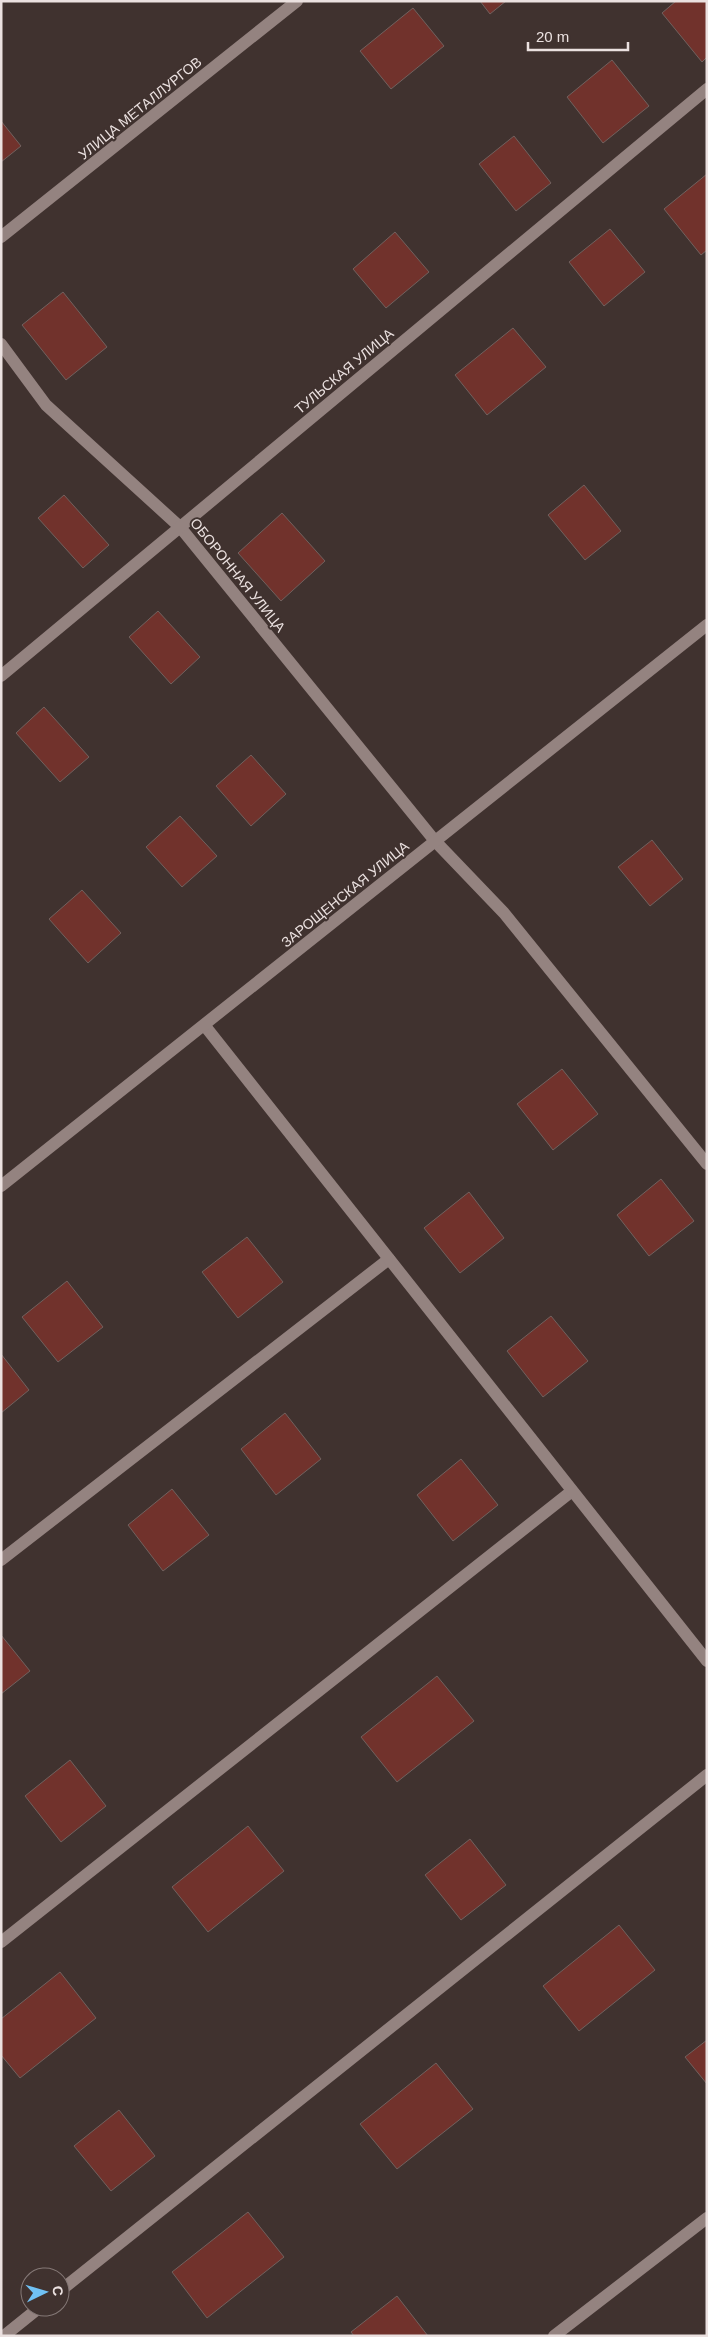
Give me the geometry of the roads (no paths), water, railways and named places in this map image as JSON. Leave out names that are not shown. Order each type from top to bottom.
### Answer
[{"type":"street","name":"УЛИЦА МЕТАЛЛУРГОВ","points":[[1,237],[297,1]]},
{"type":"street","name":"ТУЛЬСКАЯ УЛИЦА","points":[[1,676],[707,89]]},
{"type":"street","name":"ОБОРОННАЯ УЛИЦА","points":[[1,344],[46,405],[180,528],[435,841],[504,913],[707,1164]]},
{"type":"street","name":"ЗАРОЩЕНСКАЯ УЛИЦА","points":[[1,1186],[205,1026],[707,625]]},
{"type":"street","points":[[205,1026],[706,1659]]},
{"type":"street","points":[[1,1560],[389,1259]]},
{"type":"street","points":[[1,1942],[572,1491]]},
{"type":"street","points":[[70,2283],[707,1775]]},
{"type":"street","points":[[554,2336],[707,2218]]},
{"type":"street","points":[[4,2336],[28,2317]]}]
